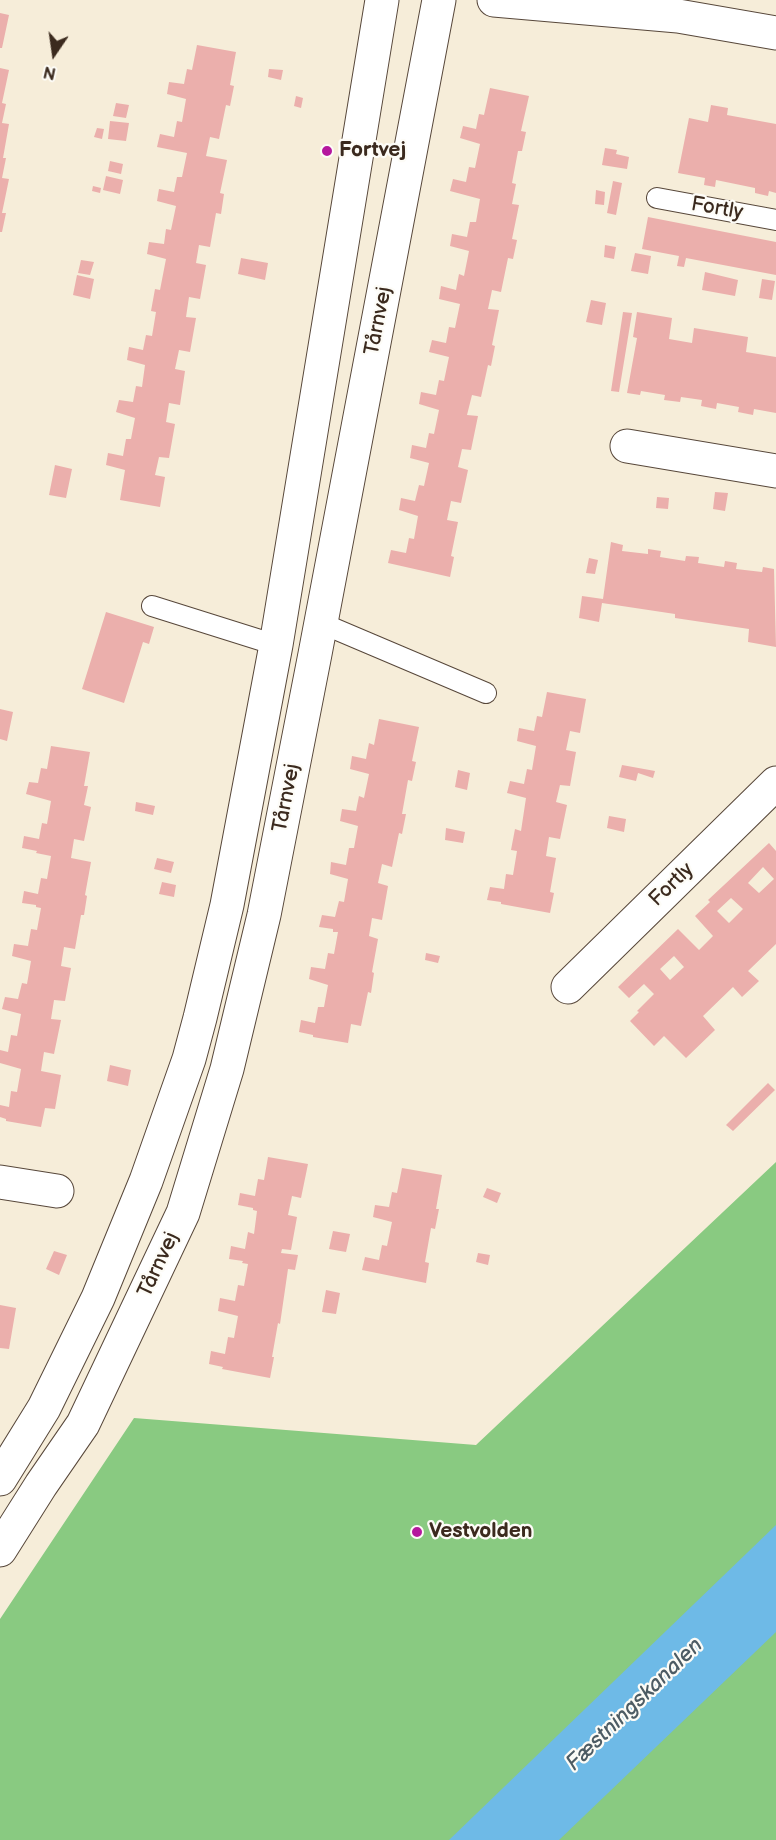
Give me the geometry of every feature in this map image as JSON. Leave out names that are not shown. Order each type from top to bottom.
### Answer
[{"type":"street","name":"Tårnvej","points":[[0,1479],[44,1408],[98,1298],[146,1181],[189,1059],[227,905],[276,645],[382,0]]},
{"type":"street","name":"Tårnvej","points":[[0,1550],[40,1485],[83,1425],[183,1213],[239,1024],[264,915],[439,0]]},
{"type":"street","points":[[494,0],[615,5],[776,33]]},
{"type":"street","points":[[627,446],[776,471]]},
{"type":"street","name":"Fortly","points":[[568,987],[776,783]]},
{"type":"street","points":[[0,1182],[57,1191]]},
{"type":"lane","name":"Fortly","points":[[657,198],[776,220]]},
{"type":"lane","points":[[152,606],[276,645]]},
{"type":"lane","points":[[321,623],[486,693]]},
{"type":"green space","name":"Vestvolden","points":[[776,1162],[776,1840],[0,1840],[0,1619],[134,1418],[476,1445]]},
{"type":"water","name":"Fæstningskanalen","points":[[776,1525],[776,1632],[559,1840],[449,1840]]},
{"type":"building","points":[[0,13],[9,15],[2,48],[0,48]]},
{"type":"building","points":[[197,45],[236,52],[230,85],[234,86],[230,106],[226,105],[219,139],[210,137],[206,156],[227,160],[220,193],[224,194],[221,214],[216,213],[210,247],[199,245],[196,263],[206,265],[200,299],[189,297],[186,317],[196,318],[190,352],[179,350],[175,369],[185,371],[180,405],[169,403],[166,422],[175,424],[169,458],[159,457],[155,475],[165,477],[160,507],[120,500],[125,470],[106,465],[108,453],[123,456],[126,439],[131,439],[135,418],[116,412],[119,400],[133,402],[136,386],[142,387],[145,365],[127,360],[129,347],[143,350],[146,335],[152,336],[156,312],[151,311],[155,289],[160,290],[166,259],[147,254],[149,242],[164,244],[166,229],[171,230],[176,206],[157,201],[159,189],[174,192],[177,177],[182,177],[187,153],[157,147],[160,134],[174,137],[177,121],[182,122],[186,99],[167,94],[169,82],[184,84],[187,69],[192,70]]},
{"type":"building","points":[[0,68],[9,70],[2,103],[6,104],[2,123],[9,124],[2,178],[9,179],[2,213],[6,213],[2,232],[0,232]]},
{"type":"building","points":[[269,69],[283,70],[281,80],[268,77]]},
{"type":"building","points":[[490,88],[529,96],[521,131],[526,132],[522,151],[518,151],[512,183],[516,184],[512,204],[519,205],[512,239],[517,240],[513,259],[508,258],[501,292],[492,290],[488,309],[499,310],[492,345],[495,346],[481,397],[472,395],[467,415],[478,416],[471,450],[462,449],[458,467],[468,470],[461,503],[451,501],[447,520],[458,522],[451,556],[454,557],[450,577],[388,563],[391,550],[406,553],[409,538],[414,539],[418,516],[399,510],[401,498],[415,501],[419,485],[424,486],[429,463],[410,458],[412,445],[426,448],[429,433],[434,434],[439,410],[419,404],[421,392],[436,395],[439,380],[444,381],[449,357],[429,352],[432,340],[446,343],[449,327],[455,328],[460,304],[439,299],[441,286],[456,290],[459,274],[464,276],[469,251],[450,246],[452,234],[467,237],[470,222],[476,222],[480,199],[450,191],[453,179],[466,182],[469,167],[475,168],[480,144],[460,138],[463,126],[476,129],[479,114],[484,115]]},
{"type":"building","points":[[296,96],[303,98],[301,108],[294,106]]},
{"type":"building","points":[[116,103],[129,105],[126,118],[113,116]]},
{"type":"building","points":[[711,105],[728,108],[727,115],[776,124],[776,193],[769,191],[768,196],[755,193],[755,188],[716,180],[715,187],[704,185],[705,178],[678,173],[689,118],[708,122]]},
{"type":"building","points":[[110,121],[129,123],[126,141],[108,139]]},
{"type":"building","points":[[97,128],[104,129],[102,139],[94,137]]},
{"type":"building","points":[[605,148],[617,150],[616,154],[629,157],[627,169],[602,165]]},
{"type":"building","points":[[110,161],[123,164],[121,174],[108,171]]},
{"type":"building","points":[[106,176],[123,180],[120,194],[103,190]]},
{"type":"building","points":[[613,181],[622,183],[616,215],[607,213]]},
{"type":"building","points":[[93,186],[101,188],[100,193],[92,191]]},
{"type":"building","points":[[596,190],[605,192],[604,205],[595,204]]},
{"type":"building","points":[[648,217],[776,242],[776,275],[686,258],[684,267],[677,266],[679,256],[642,249]]},
{"type":"building","points":[[605,245],[616,247],[614,259],[604,257]]},
{"type":"building","points":[[635,253],[651,256],[648,274],[631,271]]},
{"type":"building","points":[[241,258],[268,263],[265,280],[238,274]]},
{"type":"building","points":[[81,260],[94,262],[90,275],[78,273]]},
{"type":"building","points":[[705,272],[738,280],[735,296],[702,290]]},
{"type":"building","points":[[77,275],[94,279],[90,299],[73,295]]},
{"type":"building","points":[[762,279],[775,281],[772,300],[759,298]]},
{"type":"building","points":[[591,300],[606,303],[602,325],[586,322]]},
{"type":"building","points":[[623,312],[632,313],[619,392],[611,391]]},
{"type":"building","points":[[637,312],[672,318],[669,339],[692,343],[694,328],[748,337],[746,352],[776,357],[776,413],[754,409],[753,415],[738,412],[739,407],[717,403],[716,409],[701,406],[702,400],[681,397],[680,402],[664,400],[665,395],[641,391],[640,395],[627,393],[637,338],[633,337]]},
{"type":"building","points":[[55,465],[72,469],[66,498],[49,495]]},
{"type":"building","points":[[715,492],[728,493],[725,511],[713,509]]},
{"type":"building","points":[[657,497],[669,498],[668,509],[656,508]]},
{"type":"building","points":[[611,542],[623,545],[622,551],[648,554],[648,549],[661,551],[660,557],[685,561],[686,556],[699,557],[698,563],[724,567],[725,561],[737,563],[736,569],[762,572],[763,567],[774,569],[776,647],[748,642],[749,629],[675,618],[675,614],[602,603],[599,622],[579,618],[582,596],[603,599]]},
{"type":"building","points":[[589,558],[598,560],[595,574],[586,573]]},
{"type":"building","points":[[106,612],[154,627],[149,644],[143,642],[124,703],[82,689]]},
{"type":"building","points":[[547,692],[586,699],[580,733],[570,731],[566,750],[576,752],[570,786],[560,785],[556,802],[567,805],[560,839],[549,837],[546,856],[556,858],[550,892],[554,893],[550,913],[487,900],[490,887],[504,889],[506,874],[513,875],[517,851],[511,850],[515,829],[521,831],[526,798],[507,793],[510,781],[524,784],[527,769],[532,770],[536,746],[517,741],[519,728],[534,731],[537,716],[542,717]]},
{"type":"building","points":[[0,709],[13,712],[7,741],[0,739]]},
{"type":"building","points":[[379,719],[419,727],[412,761],[416,762],[412,781],[408,780],[402,814],[406,814],[402,834],[399,833],[392,867],[382,864],[378,883],[388,886],[382,920],[372,918],[369,936],[378,939],[371,993],[368,992],[361,1026],[351,1024],[348,1043],[313,1037],[313,1035],[299,1032],[301,1020],[315,1023],[318,1007],[324,1007],[328,985],[309,979],[311,967],[325,969],[328,953],[334,954],[338,932],[319,927],[322,915],[335,917],[339,901],[344,902],[348,879],[330,874],[331,862],[346,865],[349,848],[354,848],[358,826],[340,821],[342,809],[356,811],[359,796],[364,798],[369,774],[350,769],[352,756],[366,759],[369,743],[374,745]]},
{"type":"building","points":[[51,746],[90,752],[84,786],[88,786],[84,805],[91,807],[84,841],[74,839],[71,858],[91,862],[84,915],[81,915],[75,949],[64,947],[61,966],[71,968],[65,1001],[54,1000],[51,1019],[61,1020],[54,1054],[44,1052],[41,1071],[61,1075],[55,1109],[45,1108],[41,1127],[6,1121],[0,1117],[0,1105],[9,1107],[11,1091],[17,1092],[21,1069],[0,1063],[0,1050],[8,1052],[11,1035],[17,1036],[21,1014],[2,1009],[5,997],[18,999],[22,983],[27,984],[31,961],[12,956],[14,944],[28,946],[31,929],[37,930],[41,908],[22,903],[24,891],[38,894],[41,878],[47,879],[51,856],[22,848],[24,836],[39,839],[42,823],[47,824],[51,801],[26,794],[29,782],[38,783],[41,768],[47,769]]},
{"type":"building","points":[[622,765],[655,771],[653,778],[638,773],[636,781],[619,777]]},
{"type":"building","points":[[458,770],[470,773],[467,790],[455,787]]},
{"type":"building","points":[[136,802],[155,806],[153,815],[135,811]]},
{"type":"building","points":[[609,816],[626,819],[624,832],[607,828]]},
{"type":"building","points":[[446,828],[465,832],[463,843],[445,840]]},
{"type":"building","points":[[769,843],[776,851],[776,944],[748,971],[759,981],[742,997],[733,987],[703,1016],[715,1030],[686,1058],[664,1036],[654,1046],[630,1021],[654,994],[644,984],[629,998],[618,987],[678,929],[699,950],[713,936],[695,916],[710,902],[708,900]],"holes":[[[763,867],[774,879],[759,893],[748,883]],[[731,898],[743,909],[729,923],[717,911]],[[674,956],[684,967],[670,980],[660,969]]]},
{"type":"building","points":[[157,858],[174,862],[171,873],[154,869]]},
{"type":"building","points":[[162,882],[176,885],[174,897],[159,894]]},
{"type":"building","points":[[426,953],[440,956],[438,963],[425,960]]},
{"type":"building","points":[[110,1065],[131,1070],[128,1086],[107,1081]]},
{"type":"building","points":[[768,1083],[775,1090],[733,1131],[726,1125]]},
{"type":"building","points":[[268,1157],[308,1164],[301,1198],[292,1196],[288,1215],[297,1217],[291,1250],[282,1249],[281,1253],[298,1255],[295,1270],[288,1269],[270,1378],[222,1369],[223,1367],[209,1364],[211,1351],[225,1354],[228,1337],[234,1338],[238,1316],[218,1311],[220,1298],[235,1301],[238,1285],[244,1286],[248,1264],[229,1259],[231,1246],[245,1249],[248,1232],[254,1234],[257,1211],[238,1205],[240,1193],[255,1196],[258,1179],[264,1180]]},
{"type":"building","points":[[402,1168],[442,1175],[436,1209],[439,1209],[435,1229],[431,1228],[425,1262],[429,1263],[426,1283],[362,1270],[365,1257],[379,1260],[382,1245],[387,1246],[392,1222],[373,1217],[375,1205],[389,1207],[392,1192],[397,1193]]},
{"type":"building","points":[[487,1188],[501,1193],[497,1203],[483,1197]]},
{"type":"building","points":[[333,1231],[350,1234],[346,1252],[329,1249]]},
{"type":"building","points":[[54,1251],[67,1255],[59,1275],[46,1269]]},
{"type":"building","points":[[478,1253],[490,1255],[488,1265],[476,1262]]},
{"type":"building","points":[[326,1290],[340,1293],[336,1314],[322,1312]]},
{"type":"building","points":[[0,1305],[16,1308],[9,1349],[0,1348]]},
{"type":"place","name":"Fortvej","points":[[327,151]]},
{"type":"place","name":"Vestvolden","points":[[417,1532]]}]
